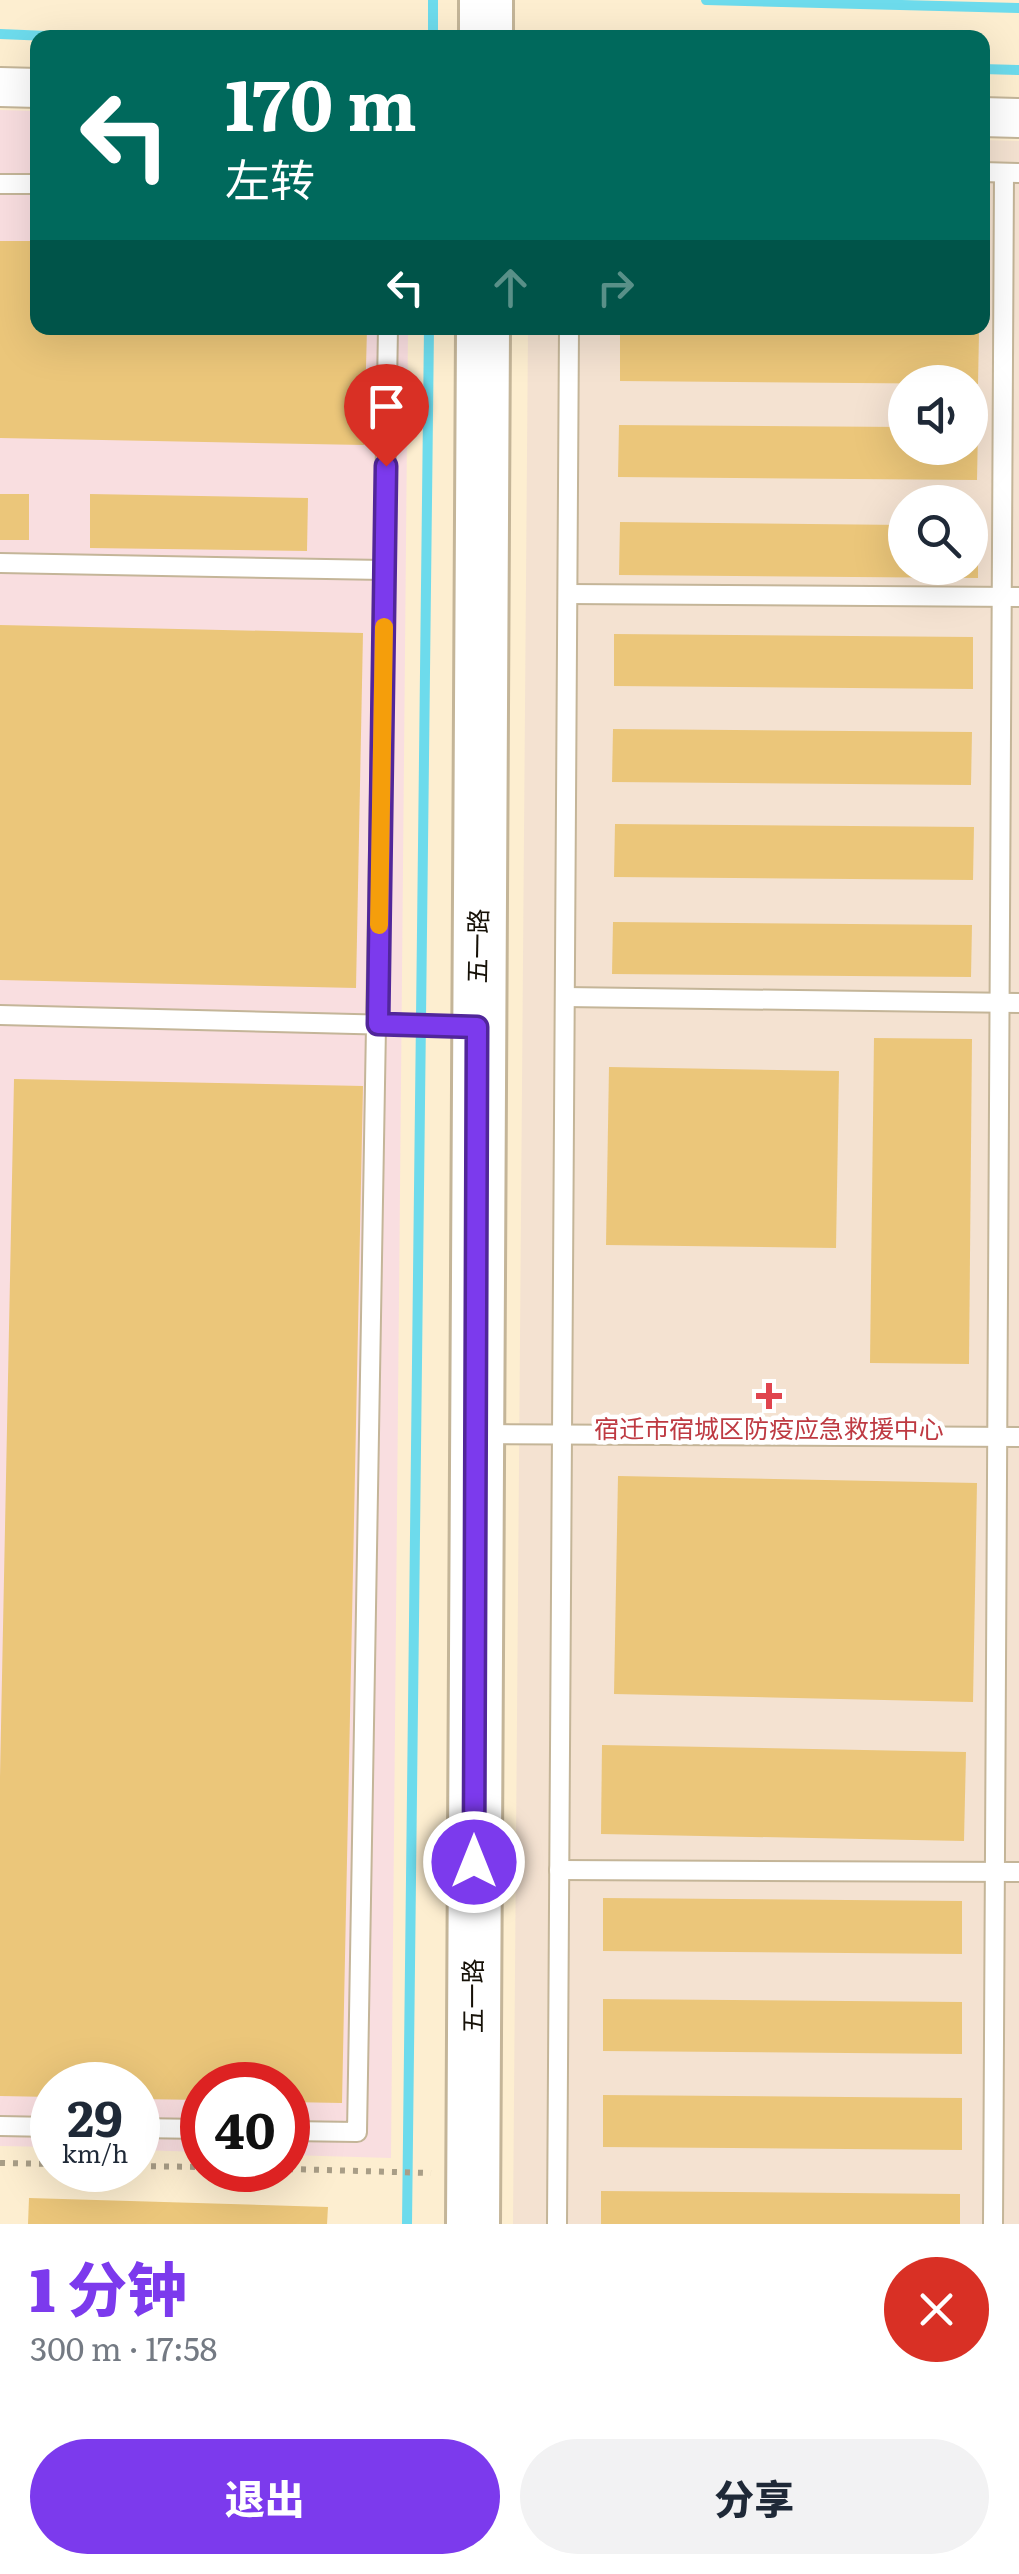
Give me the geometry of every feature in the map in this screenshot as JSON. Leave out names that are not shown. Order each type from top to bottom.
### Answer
[{"type":"street","points":[[486,0],[486,30]]},
{"type":"street","points":[[0,87],[30,88]]},
{"type":"street","points":[[990,117],[1019,118]]},
{"type":"street","name":"五一路","points":[[473,2224],[483,335]]},
{"type":"lane","points":[[994,2224],[999,1437],[1010,1003],[1012,173]]},
{"type":"lane","points":[[0,184],[30,184]]},
{"type":"lane","points":[[310,2131],[358,2132],[388,335]]},
{"type":"lane","points":[[557,2224],[569,335]]},
{"type":"lane","points":[[0,563],[384,570]]},
{"type":"lane","points":[[568,594],[1011,597]]},
{"type":"lane","points":[[565,998],[1010,1003]]},
{"type":"lane","points":[[0,1015],[477,1027]]},
{"type":"lane","points":[[476,1434],[1019,1437]]},
{"type":"lane","points":[[559,1870],[1019,1872]]},
{"type":"lane","points":[[0,2126],[30,2127]]},
{"type":"path","points":[[0,2162],[30,2163]]},
{"type":"path","points":[[310,2170],[421,2172]]},
{"type":"shaded area","points":[[0,110],[30,111],[30,335],[408,335],[391,2158],[310,2156],[310,2062],[180,2062],[180,2151],[160,2151],[160,2062],[30,2062],[30,2147],[0,2146]]},
{"type":"shaded area","name":"宿迁市宿城区防疫应急救援中心","points":[[990,140],[1019,141],[1019,2224],[513,2224],[528,335],[990,335]]},
{"type":"building","points":[[0,241],[30,241],[30,335],[367,335],[364,445],[0,438]]},
{"type":"building","points":[[620,335],[979,335],[978,365],[888,365],[888,383],[620,381]]},
{"type":"building","points":[[619,425],[888,427],[888,465],[977,465],[977,480],[618,477]]},
{"type":"building","points":[[0,494],[29,494],[29,540],[0,540]]},
{"type":"building","points":[[90,494],[308,498],[307,551],[90,548]]},
{"type":"building","points":[[620,522],[888,525],[888,577],[619,575]]},
{"type":"building","points":[[0,625],[363,633],[356,988],[0,980]]},
{"type":"building","points":[[614,634],[973,637],[973,689],[614,686]]},
{"type":"building","points":[[613,729],[972,732],[971,785],[612,782]]},
{"type":"building","points":[[615,824],[974,827],[973,880],[614,877]]},
{"type":"building","points":[[613,922],[972,925],[971,977],[612,974]]},
{"type":"building","points":[[874,1038],[972,1039],[969,1364],[870,1363]]},
{"type":"building","points":[[609,1067],[839,1071],[836,1248],[606,1245]]},
{"type":"building","points":[[14,1079],[363,1086],[342,2103],[310,2102],[310,2062],[180,2062],[180,2100],[160,2099],[160,2062],[30,2062],[30,2097],[0,2096],[0,1777]]},
{"type":"building","points":[[618,1476],[977,1483],[973,1702],[614,1694]]},
{"type":"building","points":[[602,1745],[966,1752],[964,1841],[601,1834]]},
{"type":"building","points":[[603,1898],[962,1901],[962,1954],[603,1951]]},
{"type":"building","points":[[603,1999],[962,2002],[962,2054],[603,2051]]},
{"type":"building","points":[[603,2095],[962,2098],[962,2150],[603,2147]]},
{"type":"building","points":[[601,2191],[960,2194],[960,2224],[601,2224]]},
{"type":"building","points":[[29,2198],[328,2207],[327,2224],[28,2224]]},
{"type":"waterway","points":[[433,0],[433,30]]},
{"type":"waterway","points":[[706,0],[1019,8]]},
{"type":"waterway","points":[[0,34],[30,35]]},
{"type":"waterway","points":[[990,69],[1019,70]]},
{"type":"waterway","points":[[407,2224],[429,335]]},
{"type":"slow traffic","points":[[379,925],[384,627]]},
{"type":"place","name":"宿迁市宿城区防疫应急救援中心","points":[[769,1396]]},
{"type":"route","points":[[386,466],[378,1024],[477,1027],[474,1862]]}]
